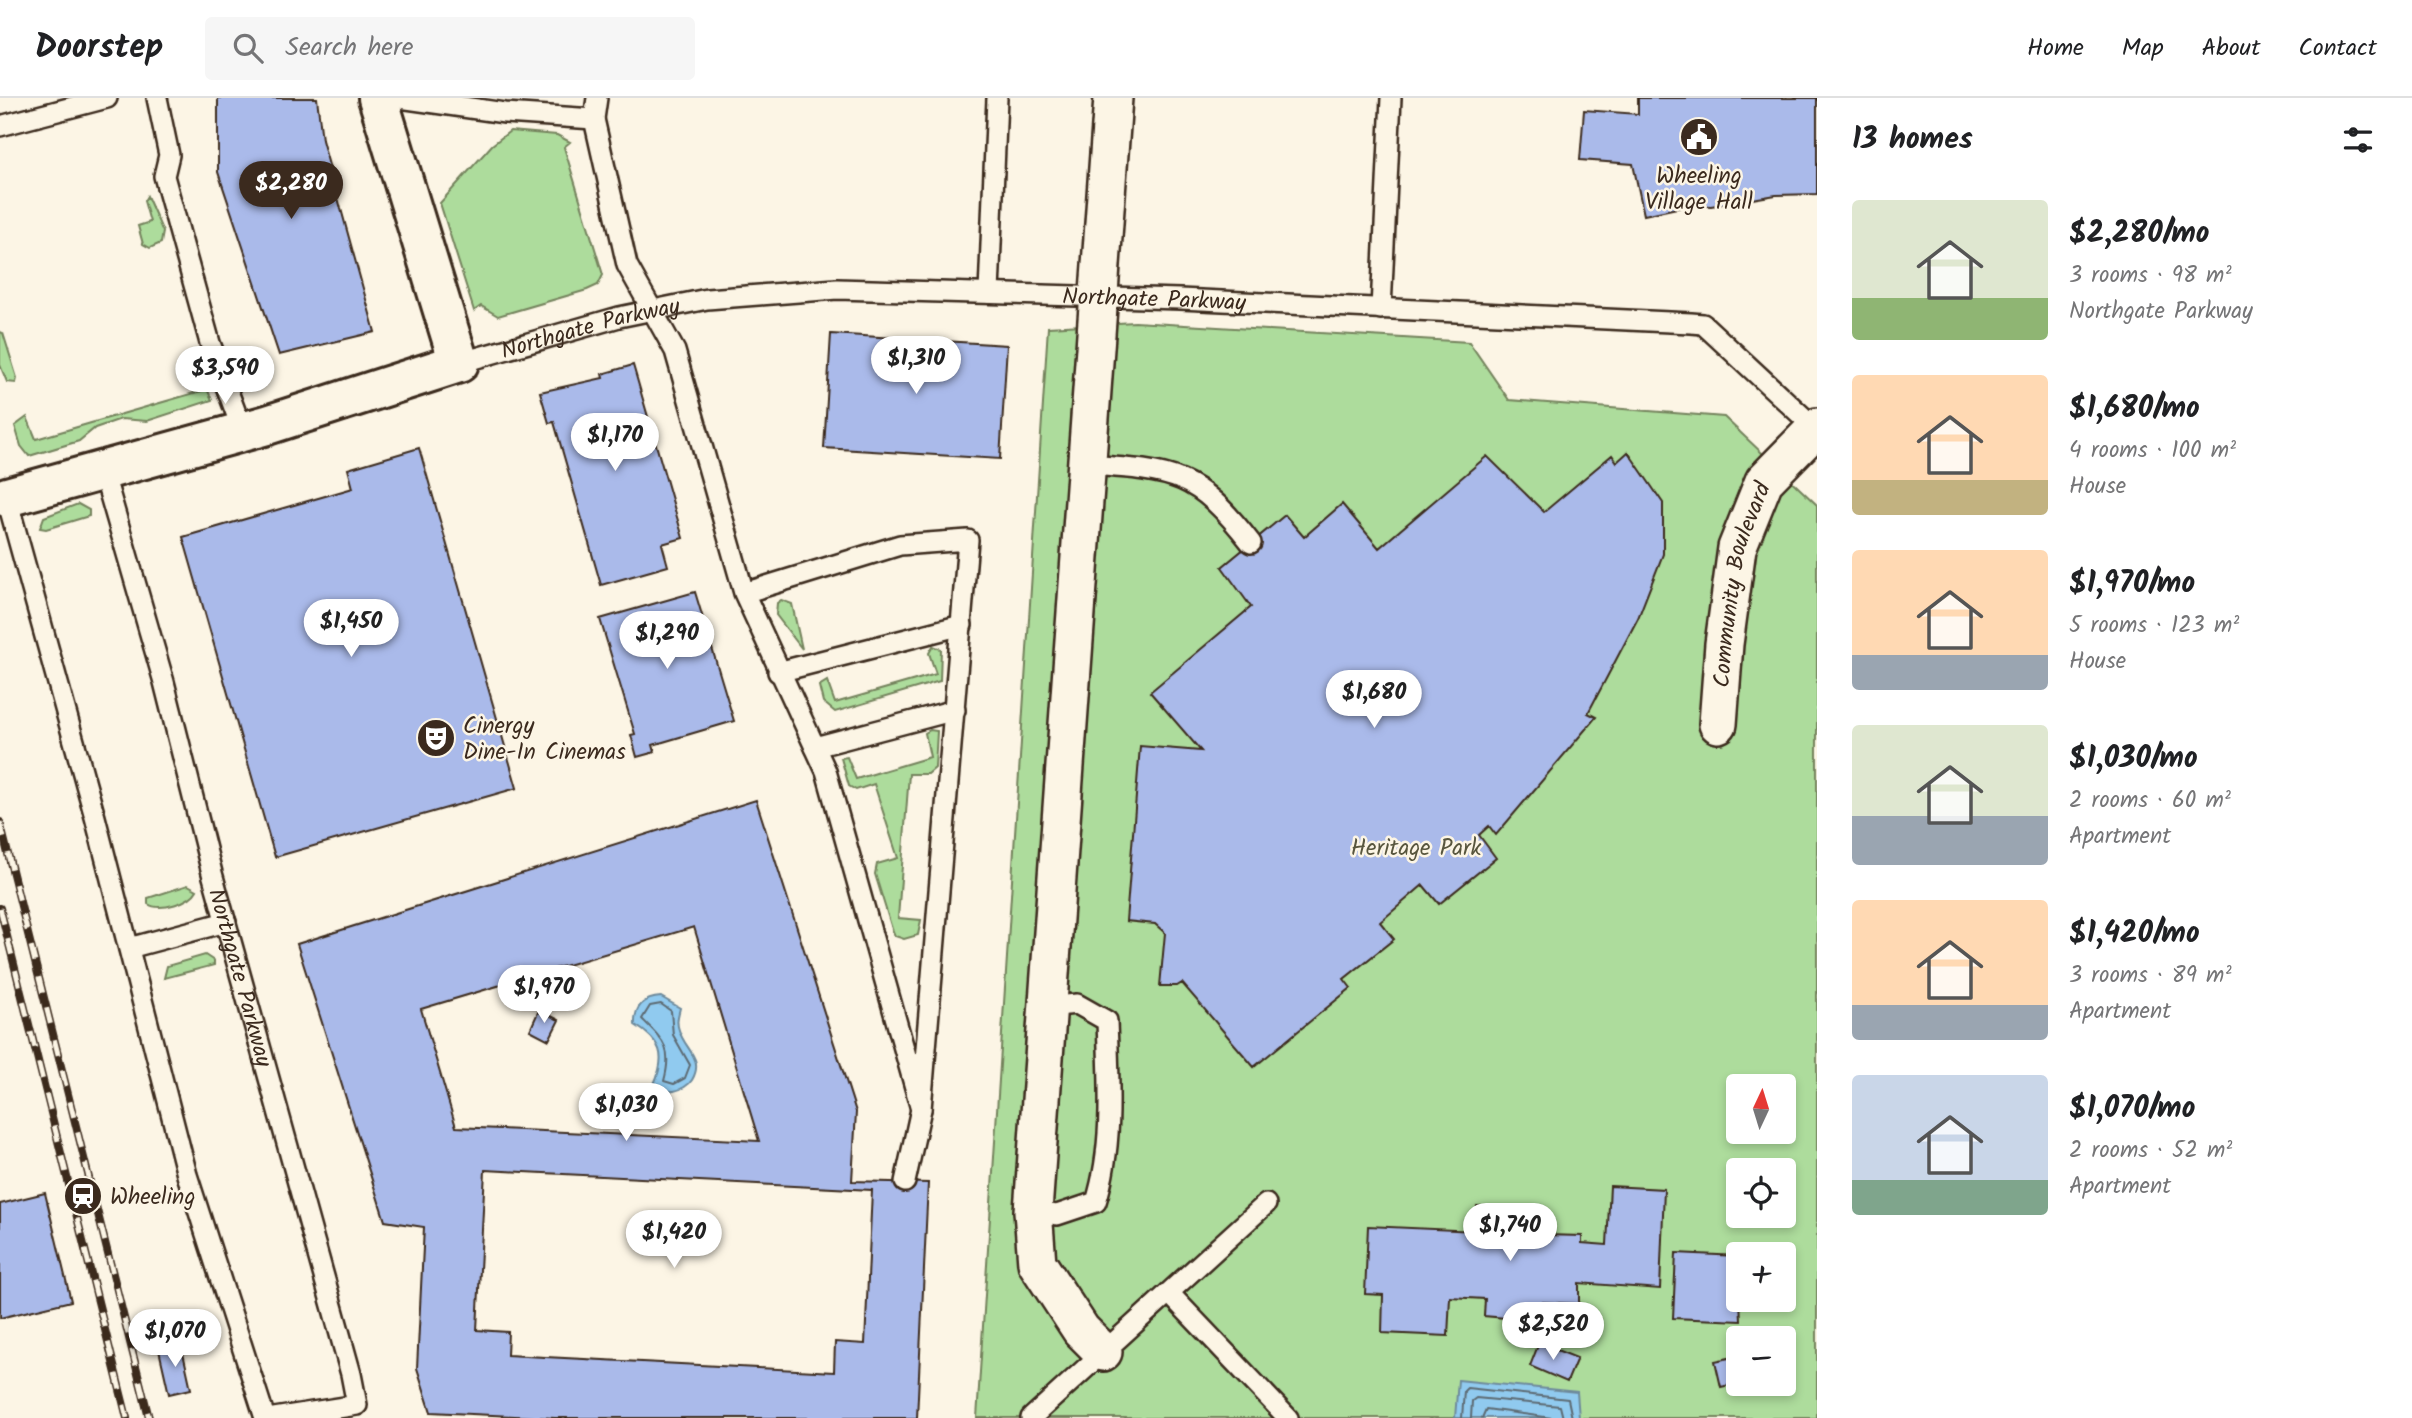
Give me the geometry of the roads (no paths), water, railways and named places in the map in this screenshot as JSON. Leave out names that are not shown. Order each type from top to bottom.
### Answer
[{"type":"street","points":[[378,98],[459,363]]},
{"type":"street","points":[[1103,1352],[1082,1330],[1037,1263],[1033,1212],[1113,98]]},
{"type":"street","name":"Northgate Parkway","points":[[3,489],[103,471],[243,432],[459,363]]},
{"type":"street","name":"Community Boulevard","points":[[1718,724],[1724,644],[1737,548],[1764,481],[1816,428]]},
{"type":"lane","points":[[0,126],[107,98]]},
{"type":"lane","points":[[157,98],[169,155],[164,176],[210,343],[243,432]]},
{"type":"lane","points":[[400,98],[505,113],[594,119]]},
{"type":"lane","points":[[597,98],[594,119],[627,265],[675,351],[744,593],[778,672],[826,771],[921,1109]]},
{"type":"lane","points":[[989,293],[997,98]]},
{"type":"lane","points":[[1381,309],[1391,98]]},
{"type":"lane","name":"Northgate Parkway","points":[[459,363],[652,310],[707,299],[837,289],[989,293],[1703,324],[1816,428]]},
{"type":"lane","points":[[1087,466],[1153,470],[1190,482],[1223,506],[1251,543]]},
{"type":"lane","name":"Northgate Parkway","points":[[103,471],[164,682],[226,922],[351,1374],[357,1405],[274,1418]]},
{"type":"lane","points":[[3,489],[129,948],[187,1175],[265,1418]]},
{"type":"lane","points":[[744,593],[900,545],[968,540],[921,1109],[905,1182]]},
{"type":"lane","points":[[778,672],[962,625]]},
{"type":"lane","points":[[815,747],[955,710]]},
{"type":"lane","points":[[129,948],[226,922]]},
{"type":"lane","points":[[1033,1212],[1057,1215],[1096,1202],[1105,1176],[1110,1086],[1107,1021],[1077,1004],[1046,1007]]},
{"type":"lane","points":[[1031,1418],[1266,1204]]},
{"type":"lane","points":[[1169,1293],[1288,1418]]},
{"type":"water","points":[[661,997],[680,1008],[678,1027],[696,1066],[691,1082],[674,1091],[663,1090],[654,1084],[660,1065],[659,1050],[651,1037],[635,1025],[636,1013],[641,1004]]},
{"type":"water","points":[[1458,1380],[1577,1392],[1579,1418],[1455,1418]]},
{"type":"railway","points":[[0,822],[149,1418]]},
{"type":"railway","points":[[0,908],[127,1418]]},
{"type":"place","name":"Wheeling Village Hall","points":[[1699,137]]},
{"type":"place","name":"Cinergy Dine-In Cinemas","points":[[436,738]]},
{"type":"place","name":"Wheeling","points":[[83,1196]]},
{"type":"park label","name":"Heritage Park","points":[[1416,847]]}]
